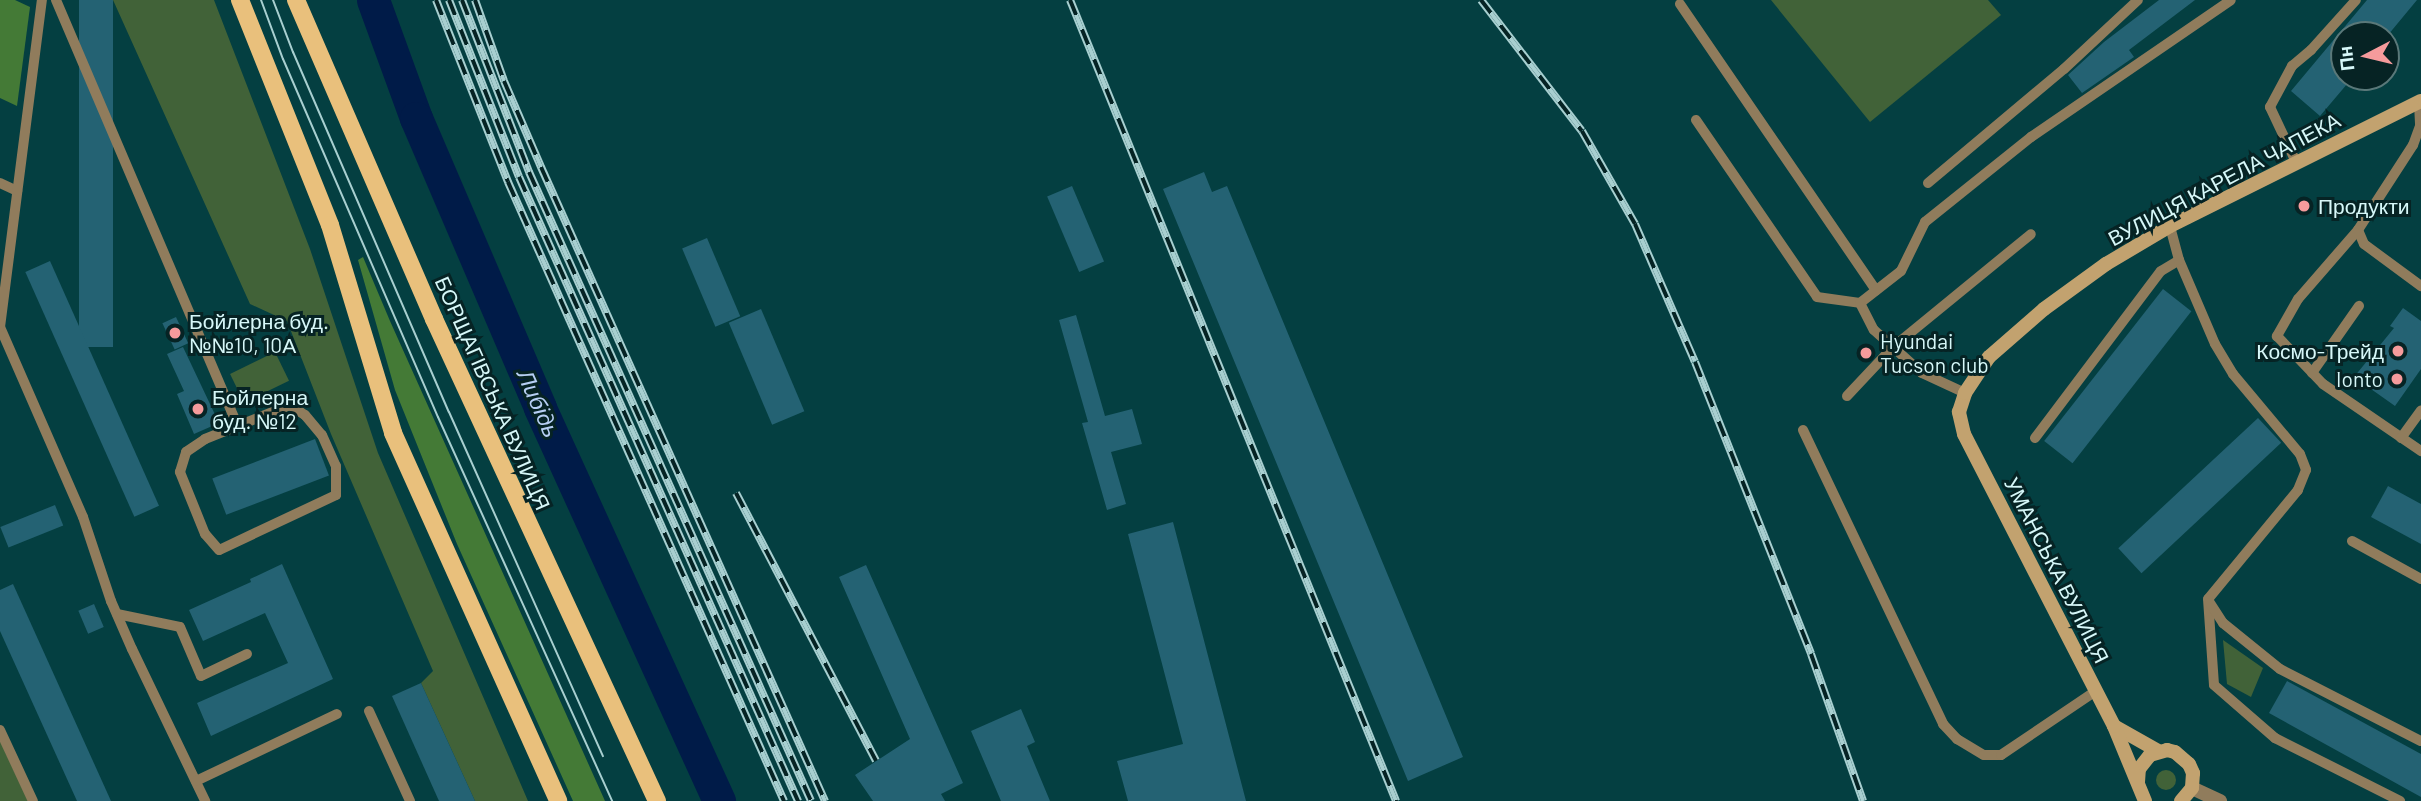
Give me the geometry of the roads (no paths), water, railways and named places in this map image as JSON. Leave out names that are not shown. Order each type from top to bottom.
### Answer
[{"type":"main road","points":[[240,0],[330,225],[393,433],[558,801]]},
{"type":"main road","name":"БОРЩАГІВСЬКА ВУЛИЦЯ","points":[[296,0],[434,319],[657,801]]},
{"type":"street","name":"ВУЛИЦЯ КАРЕЛА ЧАПЕКА","points":[[1964,434],[1959,412],[1965,394],[1989,357],[2044,309],[2106,264],[2170,226],[2420,102]]},
{"type":"street","name":"УМАНСЬКА ВУЛИЦЯ","points":[[1964,434],[2114,726],[2138,786],[2147,801]]},
{"type":"street","points":[[2114,726],[2158,751]]},
{"type":"street","points":[[2138,786],[2137,777],[2143,761],[2158,751],[2167,750],[2183,757],[2193,773],[2185,797],[2220,801]]},
{"type":"lane","points":[[41,0],[0,327],[83,517],[117,614],[205,801]]},
{"type":"lane","points":[[56,0],[237,425]]},
{"type":"lane","points":[[1928,183],[2064,69],[2138,0]]},
{"type":"lane","points":[[1696,120],[1817,297],[1860,303],[1900,271],[1925,222],[2031,137],[2231,0]]},
{"type":"lane","points":[[2296,162],[2270,107],[2292,66],[2311,50],[2356,0]]},
{"type":"lane","points":[[1681,4],[1876,290]]},
{"type":"lane","points":[[2420,102],[2420,126],[2413,145],[2358,230],[2298,299],[2277,336],[2323,384],[2421,451]]},
{"type":"lane","points":[[0,183],[18,191]]},
{"type":"lane","points":[[2170,226],[2179,260],[2216,344],[2233,374],[2300,454],[2306,470],[2298,490],[2208,599],[2214,685],[2275,738],[2400,801]]},
{"type":"lane","points":[[2358,230],[2364,244],[2421,286]]},
{"type":"lane","points":[[1847,396],[1893,347],[2031,234]]},
{"type":"lane","points":[[2035,438],[2161,271],[2179,260]]},
{"type":"lane","points":[[1860,303],[1874,330],[1922,373],[1965,394]]},
{"type":"lane","points":[[2312,373],[2359,306]]},
{"type":"lane","points":[[290,405],[305,415],[322,435],[336,466],[336,495],[219,550],[205,534],[180,472],[186,452],[237,425],[290,405]]},
{"type":"lane","points":[[2401,438],[2421,410]]},
{"type":"lane","points":[[1803,430],[1943,724],[1957,739],[1984,755],[2001,755],[2096,691]]},
{"type":"lane","points":[[2352,541],[2421,579]]},
{"type":"lane","points":[[2208,599],[2223,623],[2280,669],[2421,741]]},
{"type":"lane","points":[[117,614],[180,627],[201,676],[247,654]]},
{"type":"lane","points":[[369,711],[410,801]]},
{"type":"lane","points":[[196,781],[337,714]]},
{"type":"lane","points":[[0,730],[33,801]]},
{"type":"waterway","name":"Либідь","points":[[373,0],[416,118],[540,408],[719,801]]},
{"type":"tram line","points":[[261,0],[283,59],[438,417],[612,801]]},
{"type":"tram line","points":[[273,0],[449,412],[603,756]]},
{"type":"railway","points":[[436,0],[508,182],[784,801]]},
{"type":"railway","points":[[449,0],[519,177],[798,801]]},
{"type":"railway","points":[[462,0],[529,172],[811,801]]},
{"type":"railway","points":[[475,0],[504,81],[541,167],[825,801]]},
{"type":"railway","points":[[1070,0],[1396,801]]},
{"type":"railway","points":[[1481,0],[1582,131],[1635,224],[1695,362],[1811,654],[1863,801]]},
{"type":"railway","points":[[736,493],[876,761]]},
{"type":"place","name":"Продукти","points":[[2304,206]]},
{"type":"place","name":"Бойлерна буд. №№10, 10А","points":[[175,333]]},
{"type":"place","name":"Космо-Трейд","points":[[2398,351]]},
{"type":"place","name":"Hyundai Tucson club","points":[[1866,353]]},
{"type":"place","name":"Ionto","points":[[2397,379]]},
{"type":"place","name":"Бойлерна буд. №12","points":[[198,409]]}]
